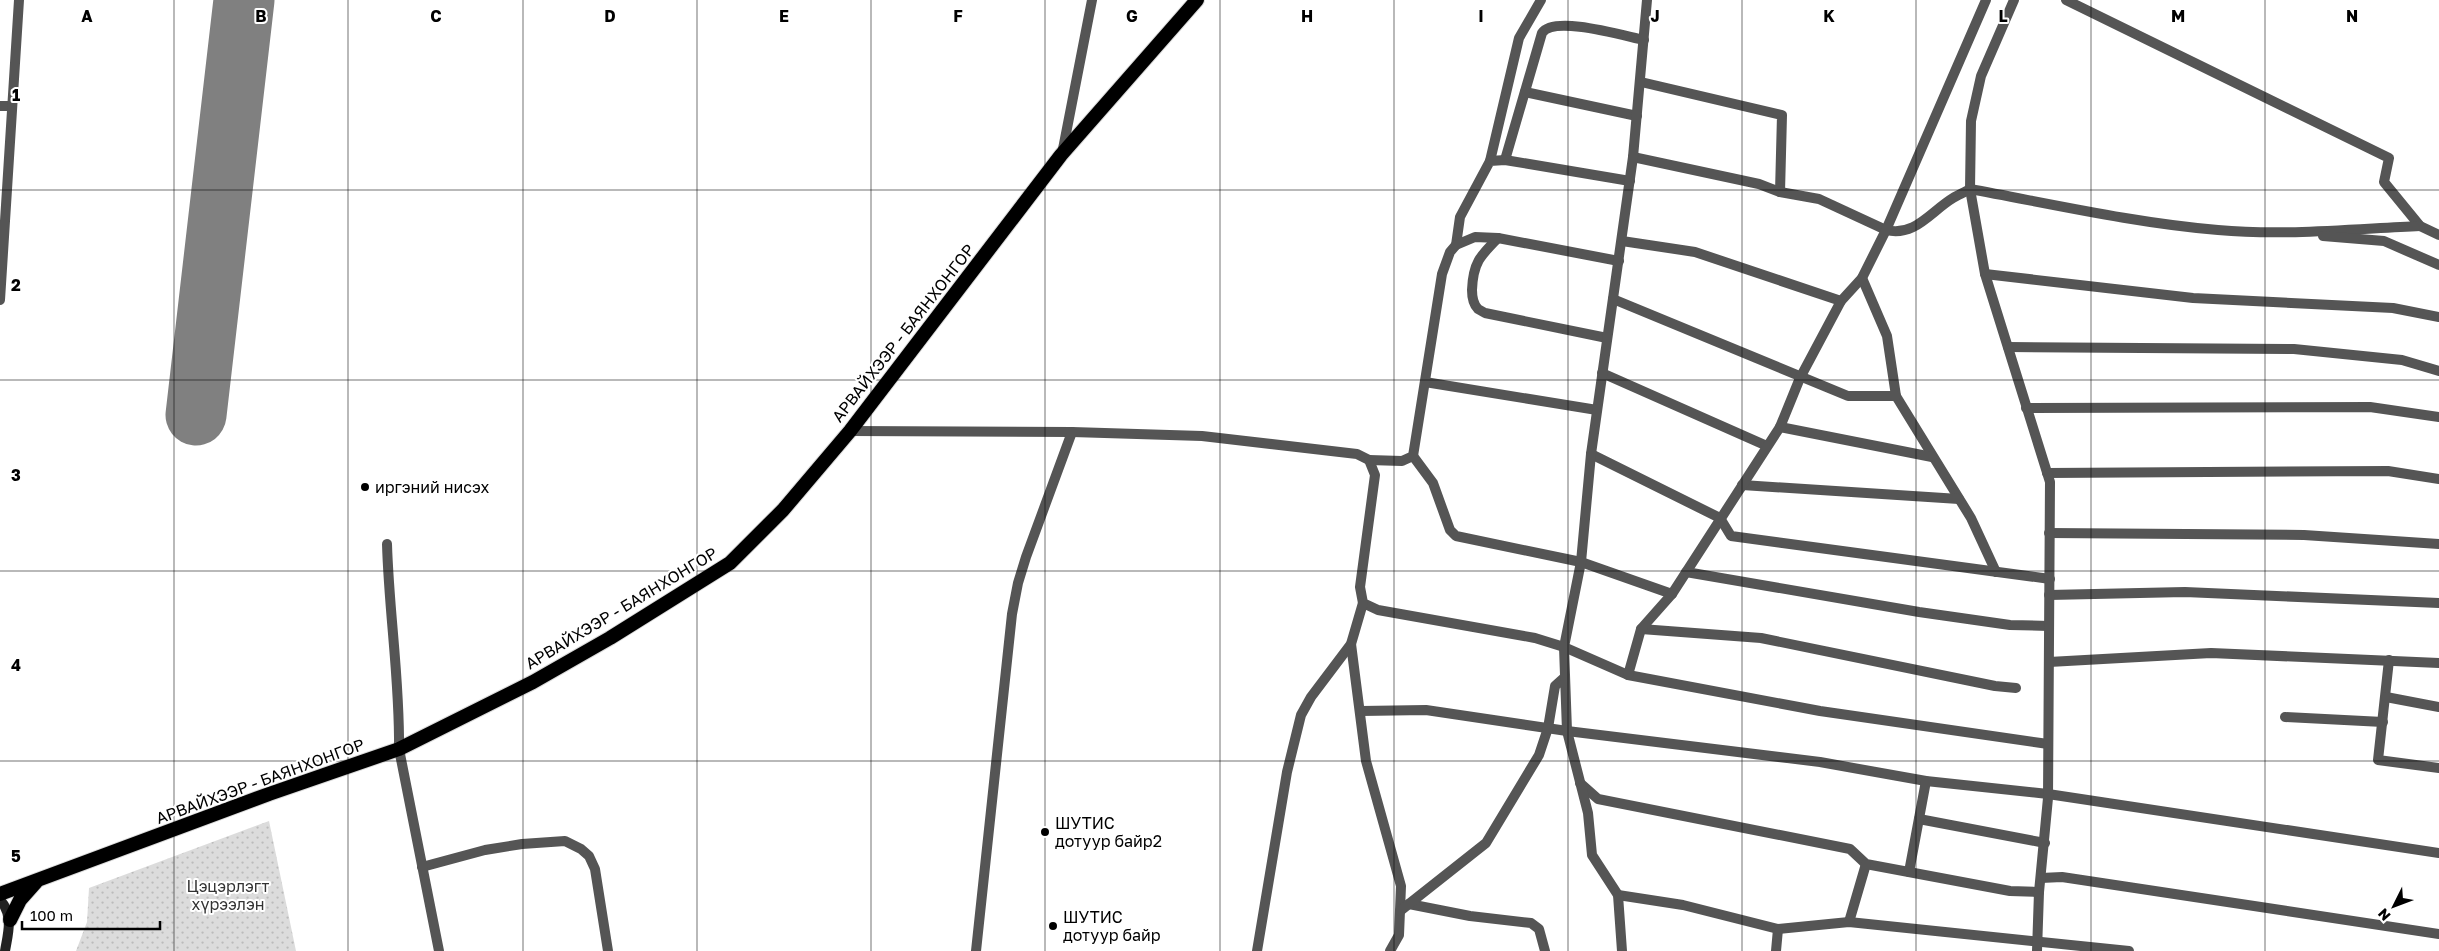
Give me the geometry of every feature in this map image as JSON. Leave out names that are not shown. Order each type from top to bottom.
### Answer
[{"type":"highway","name":"АРВАЙХЭЭР - БАЯНХОНГОР","points":[[0,894],[75,868],[269,794],[399,749],[533,682],[610,638],[730,563],[783,510],[850,431],[1061,155],[1197,0]]},
{"type":"highway","points":[[10,920],[20,900],[37,882]]},
{"type":"main road","points":[[0,900],[6,906],[10,920],[5,951]]},
{"type":"street","points":[[0,300],[19,0]]},
{"type":"street","points":[[1061,155],[1092,0]]},
{"type":"street","points":[[1456,245],[1460,217],[1490,161],[1519,38],[1541,0]]},
{"type":"street","points":[[1622,951],[1618,895],[1592,855],[1588,813],[1567,731],[1564,647],[1581,562],[1590,454],[1630,181],[1641,82],[1647,0]]},
{"type":"street","points":[[1628,675],[1641,629],[1672,594],[1780,427],[1800,378],[1841,301],[1862,278],[1886,230],[1986,0]]},
{"type":"street","points":[[2014,0],[1981,76],[1971,121],[1970,189],[1985,274],[2050,482],[2048,794],[2037,947]]},
{"type":"street","points":[[2066,0],[2389,158],[2384,182],[2420,226],[2439,235]]},
{"type":"street","points":[[1505,160],[1545,28],[1556,24],[1644,40]]},
{"type":"street","points":[[1641,82],[1782,115],[1780,192]]},
{"type":"street","points":[[1525,92],[1637,116]]},
{"type":"street","points":[[0,106],[12,106]]},
{"type":"street","points":[[1633,157],[1759,184],[1780,192],[1819,199],[1886,230],[1896,232],[1909,230],[1929,217],[1952,198],[1970,189],[2161,223],[2218,230],[2283,233],[2384,242],[2439,265]]},
{"type":"street","points":[[1490,161],[1505,160],[1630,181]]},
{"type":"street","points":[[2283,233],[2420,226]]},
{"type":"street","points":[[1619,262],[1498,238],[1475,237],[1456,245],[1450,252],[1442,274],[1413,456],[1433,483],[1450,530],[1456,536],[1581,562],[1672,594]]},
{"type":"street","points":[[1498,238],[1481,255],[1473,272],[1472,297],[1478,309],[1485,313],[1607,338]]},
{"type":"street","points":[[1622,241],[1695,252],[1841,301]]},
{"type":"street","points":[[1985,274],[2193,298],[2393,308],[2439,317]]},
{"type":"street","points":[[1862,278],[1886,336],[1896,396],[1958,500],[1971,518],[1996,572]]},
{"type":"street","points":[[1613,299],[1800,378],[1848,396],[1896,396]]},
{"type":"street","points":[[2008,347],[2294,349],[2402,360],[2439,371]]},
{"type":"street","points":[[1602,373],[1767,446]]},
{"type":"street","points":[[1425,382],[1596,410]]},
{"type":"street","points":[[2026,408],[2370,406],[2394,408],[2439,417]]},
{"type":"street","points":[[1780,427],[1932,457]]},
{"type":"street","points":[[850,431],[1072,432],[1202,436],[1357,454],[1369,460],[1402,461],[1413,456]]},
{"type":"street","points":[[976,951],[1011,624],[1018,583],[1072,432]]},
{"type":"street","points":[[1590,454],[1720,518],[1731,536],[2050,579]]},
{"type":"street","points":[[1257,951],[1287,772],[1301,715],[1311,697],[1351,644],[1363,603],[1360,587],[1375,475],[1369,460]]},
{"type":"street","points":[[2047,473],[2388,471],[2439,478]]},
{"type":"street","points":[[1742,485],[1958,500]]},
{"type":"street","points":[[2049,533],[2304,535],[2439,544]]},
{"type":"street","points":[[387,544],[388,585],[399,711],[399,749],[438,951]]},
{"type":"street","points":[[1686,572],[1919,612],[2010,625],[2049,626]]},
{"type":"street","points":[[2050,596],[2185,592],[2439,603]]},
{"type":"street","points":[[1363,603],[1378,610],[1535,638],[1564,647],[1628,675],[1820,711],[2048,744]]},
{"type":"street","points":[[1641,629],[1761,638],[1985,684],[2016,688]]},
{"type":"street","points":[[1351,644],[1366,761],[1401,886],[1399,934],[1390,951]]},
{"type":"street","points":[[2050,662],[2211,653],[2439,663]]},
{"type":"street","points":[[2389,660],[2378,760],[2439,768]]},
{"type":"street","points":[[1400,911],[1486,843],[1539,755],[1548,728],[1555,686],[1565,677]]},
{"type":"street","points":[[2386,697],[2439,706]]},
{"type":"street","points":[[1361,711],[1426,710],[1567,731],[1820,762],[1926,781],[2048,794],[2439,853]]},
{"type":"street","points":[[2285,716],[2383,722]]},
{"type":"street","points":[[1909,872],[1926,781]]},
{"type":"street","points":[[1580,783],[1598,799],[1850,849],[1866,864],[2010,891],[2040,892]]},
{"type":"street","points":[[1919,819],[2044,843]]},
{"type":"street","points":[[422,867],[485,850],[522,844],[565,841],[589,856],[595,869],[608,951]]},
{"type":"street","points":[[1849,922],[1866,864]]},
{"type":"street","points":[[2041,878],[2062,877],[2439,934]]},
{"type":"street","points":[[1618,895],[1683,905],[1778,929],[1849,922],[2037,947],[2129,951]]},
{"type":"street","points":[[1409,904],[1470,916],[1531,923],[1539,929],[1545,951],[1554,951]]},
{"type":"street","points":[[1776,951],[1778,929]]},
{"type":"green space","name":"Цэцэрлэгт хүрээлэн","points":[[269,821],[296,951],[76,951],[87,922],[89,888]]},
{"type":"runway","points":[[196,415],[244,0]]},
{"type":"place","name":"иргэний нисэх","points":[[365,487]]},
{"type":"place","name":"ШУТИС дотуур байр2","points":[[1045,832]]},
{"type":"place","name":"ШУТИС дотуур байр","points":[[1053,926]]}]
